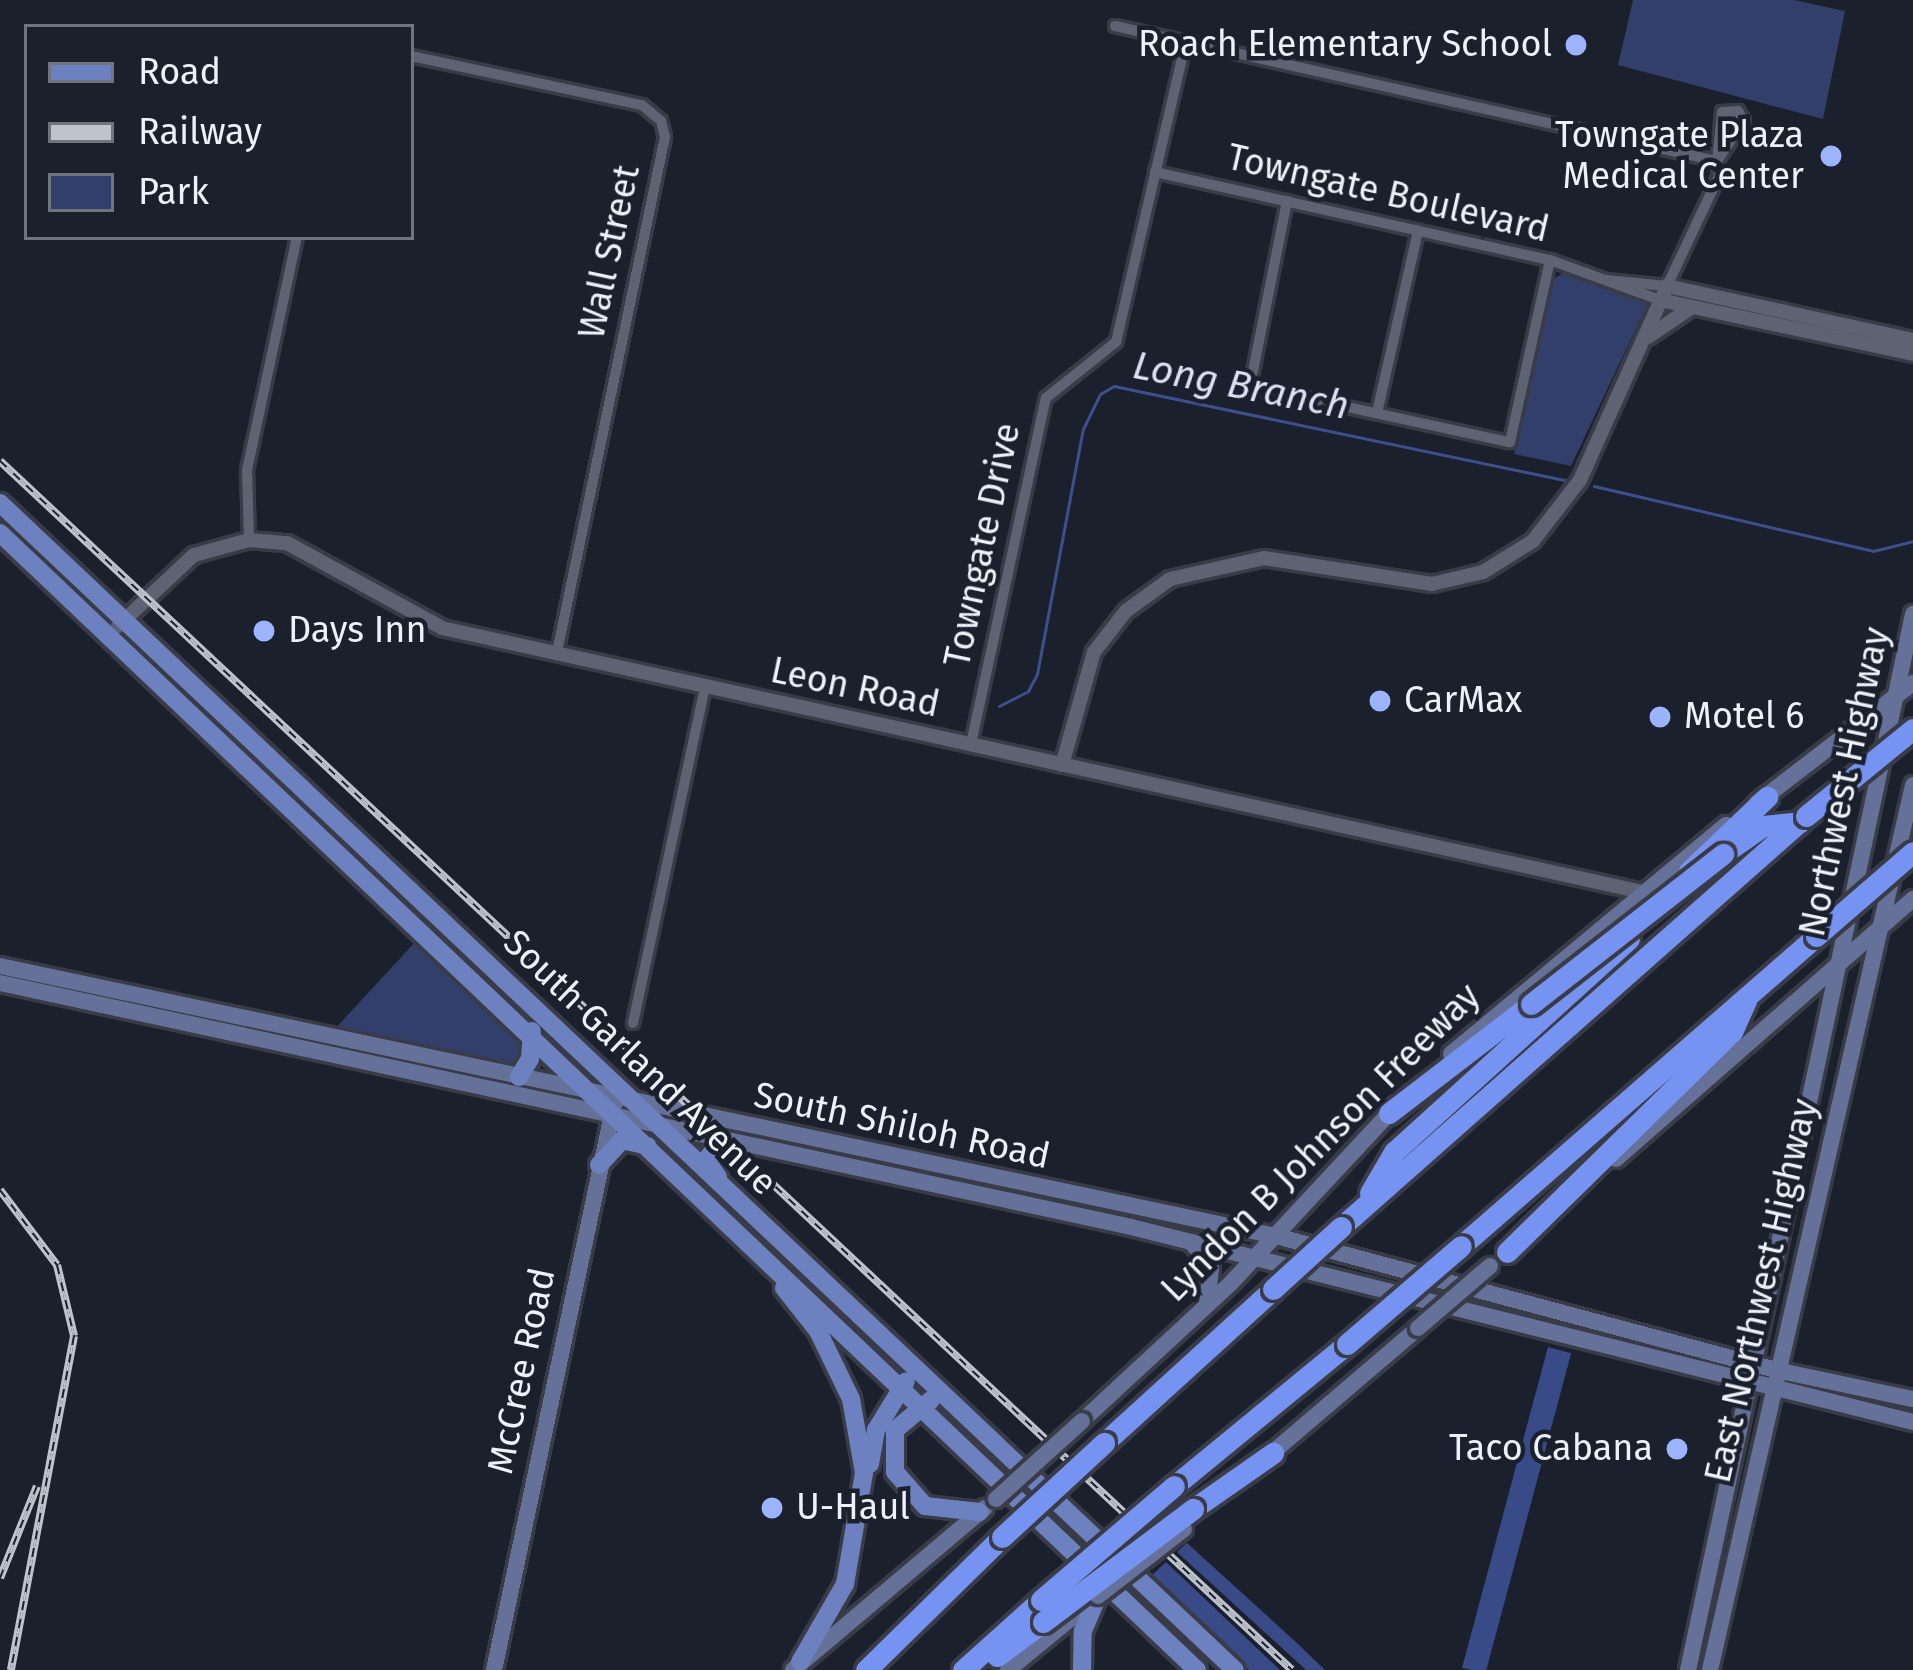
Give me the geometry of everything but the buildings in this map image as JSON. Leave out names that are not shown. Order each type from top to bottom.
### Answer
[{"type":"highway","name":"Lyndon B Johnson Freeway","points":[[866,1670],[1002,1537],[1341,1227],[1803,819],[1913,729]]},
{"type":"highway","points":[[1360,1210],[1394,1152],[1635,933],[1767,796]]},
{"type":"highway","points":[[1389,1113],[1723,854],[1763,826],[1803,819]]},
{"type":"highway","points":[[977,1670],[1174,1486],[1347,1344],[1913,852]]},
{"type":"highway","points":[[1499,1259],[1732,1031],[1750,993]]},
{"type":"highway","points":[[963,1670],[1042,1611],[1188,1519],[1273,1453]]},
{"type":"main road","name":"South Garland Avenue","points":[[0,503],[620,1098],[660,1125],[719,1188],[1235,1670]]},
{"type":"main road","name":"South Garland Avenue","points":[[0,533],[594,1092],[620,1098],[653,1149],[900,1388],[917,1412],[943,1427],[1197,1670]]},
{"type":"main road","name":"Northwest Highway","points":[[1841,962],[1890,701],[1913,614]]},
{"type":"main road","name":"Lyndon B Johnson Freeway","points":[[797,1666],[1082,1421],[1256,1257],[1389,1113],[1638,892],[1913,683]]},
{"type":"main road","name":"Northwest Highway","points":[[1881,928],[1913,785]]},
{"type":"main road","points":[[1273,1453],[1910,901]]},
{"type":"main road","points":[[1874,970],[1910,901]]},
{"type":"main road","name":"East Northwest Highway","points":[[1710,1670],[1881,928]]},
{"type":"main road","name":"East Northwest Highway","points":[[1688,1670],[1841,962]]},
{"type":"main road","name":"South Shiloh Road","points":[[0,966],[202,1017],[620,1098],[1011,1183],[1132,1218],[1190,1241],[1772,1392],[1913,1422]]},
{"type":"main road","name":"South Shiloh Road","points":[[0,983],[594,1092]]},
{"type":"main road","points":[[519,1076],[530,1059],[532,1031]]},
{"type":"main road","name":"McCree Road","points":[[494,1670],[599,1165],[620,1098]]},
{"type":"main road","name":"South Shiloh Road","points":[[660,1125],[961,1191],[1276,1236],[1776,1370],[1913,1399]]},
{"type":"main road","points":[[599,1165],[622,1140],[653,1149]]},
{"type":"main road","points":[[719,1188],[706,1160],[722,1140]]},
{"type":"main road","points":[[961,1191],[1011,1183]]},
{"type":"main road","points":[[739,1233],[833,1360],[858,1426],[864,1502]]},
{"type":"main road","points":[[1190,1241],[1211,1267],[1205,1306]]},
{"type":"main road","points":[[1503,1321],[1507,1298]]},
{"type":"main road","points":[[797,1666],[845,1584],[876,1430],[917,1369]]},
{"type":"main road","points":[[940,1392],[892,1436],[900,1482],[934,1510],[980,1512]]},
{"type":"main road","points":[[1007,1670],[1188,1519]]},
{"type":"main road","points":[[1704,1594],[1725,1598]]},
{"type":"main road","points":[[1082,1670],[1083,1631],[1098,1596]]},
{"type":"main road","points":[[1165,1640],[1175,1670]]},
{"type":"street","points":[[1062,765],[1094,652],[1126,611],[1170,579],[1264,558],[1432,584],[1483,572],[1533,542],[1580,480],[1718,176],[1717,161],[1115,26]]},
{"type":"street","name":"Towngate Drive","points":[[971,744],[1046,398],[1116,342],[1186,42]]},
{"type":"street","name":"Wall Street","points":[[414,57],[642,105],[661,121],[665,137],[557,652]]},
{"type":"street","name":"Towngate Boulevard","points":[[1155,172],[1550,260],[1606,280],[1812,325],[1913,355]]},
{"type":"street","points":[[1287,201],[1245,379],[1250,386],[1510,442],[1550,260]]},
{"type":"street","points":[[1377,413],[1418,231]]},
{"type":"street","points":[[249,540],[247,473],[296,240]]},
{"type":"street","name":"Towngate Boulevard","points":[[1664,293],[1692,307],[1913,340]]},
{"type":"street","points":[[1640,345],[1692,307]]},
{"type":"street","name":"Leon Road","points":[[110,636],[194,555],[249,540],[313,551],[412,617],[1638,892]]},
{"type":"street","points":[[633,1023],[705,686]]},
{"type":"green space","points":[[1633,0],[1794,0],[1845,11],[1823,119],[1618,65]]},
{"type":"green space","points":[[1565,272],[1648,303],[1571,466],[1514,454],[1553,279]]},
{"type":"green space","points":[[417,940],[535,1052],[538,1067],[521,1072],[332,1032]]},
{"type":"shaded area","points":[[1548,1347],[1571,1353],[1486,1670],[1462,1668]]},
{"type":"shaded area","points":[[1187,1543],[1325,1670],[1306,1670],[1177,1552]]},
{"type":"shaded area","points":[[1166,1562],[1280,1670],[1249,1670],[1151,1576]]},
{"type":"waterway","name":"Long Branch","points":[[999,706],[1028,691],[1037,674],[1083,429],[1100,394],[1114,386],[1565,480]]},
{"type":"waterway","name":"Long Branch","points":[[1594,486],[1873,551],[1913,541]]},
{"type":"railway","points":[[0,461],[1292,1670]]},
{"type":"railway","points":[[0,1190],[57,1265],[74,1336],[11,1670]]},
{"type":"railway","points":[[0,1578],[37,1486]]},
{"type":"place","name":"Roach Elementary School","points":[[1576,45]]},
{"type":"place","name":"Towngate Plaza Medical Center","points":[[1831,156]]},
{"type":"place","name":"Days Inn","points":[[264,631]]},
{"type":"place","name":"CarMax","points":[[1380,701]]},
{"type":"place","name":"Motel 6","points":[[1660,717]]},
{"type":"place","name":"Taco Cabana","points":[[1677,1449]]},
{"type":"place","name":"U-Haul","points":[[772,1508]]}]
